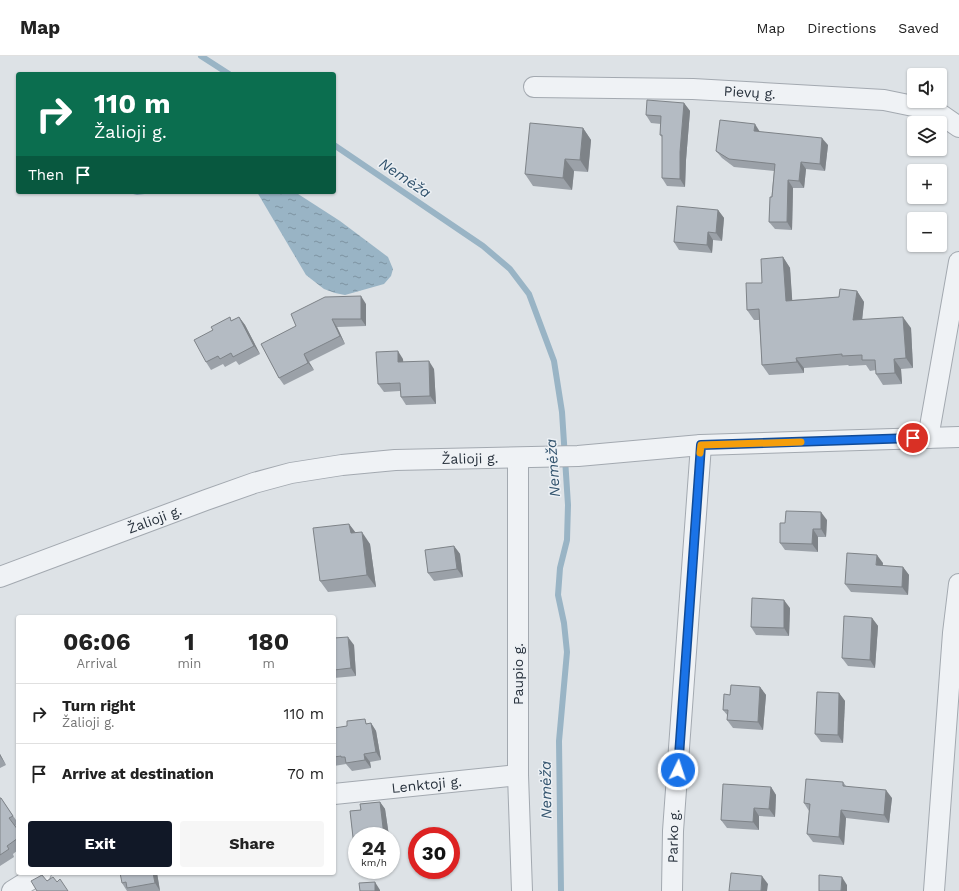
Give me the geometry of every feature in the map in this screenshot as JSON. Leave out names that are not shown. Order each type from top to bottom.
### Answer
[{"type":"street","name":"Pievų g.","points":[[534,87],[693,90],[884,100],[918,107],[940,114],[959,127]]},
{"type":"street","points":[[928,438],[959,262]]},
{"type":"street","name":"Žalioji g.","points":[[0,577],[254,483],[291,473],[342,465],[395,460],[476,457],[518,458],[578,456],[701,445],[959,437]]},
{"type":"street","name":"Parko g.","points":[[672,891],[674,824],[701,445]]},
{"type":"street","name":"Paupio g.","points":[[518,458],[518,775],[522,891]]},
{"type":"street","points":[[934,891],[953,633],[959,584]]},
{"type":"street","name":"Lenktoji g.","points":[[336,794],[518,775]]},
{"type":"street","points":[[12,891],[38,875]]},
{"type":"water","points":[[258,194],[298,194],[340,221],[388,257],[393,269],[391,276],[384,284],[345,295],[324,289],[306,275]]},
{"type":"building","points":[[647,100],[684,103],[680,152],[680,179],[662,178],[662,135],[660,135],[661,116],[646,115]]},
{"type":"building","points":[[720,120],[755,124],[754,131],[822,138],[820,164],[801,162],[799,181],[788,180],[787,222],[769,222],[770,197],[772,197],[775,164],[729,159],[716,151]]},
{"type":"building","points":[[530,123],[583,128],[580,160],[565,159],[563,178],[525,174]]},
{"type":"building","points":[[677,206],[718,210],[716,233],[708,232],[707,245],[674,242]]},
{"type":"building","points":[[783,257],[786,301],[839,297],[840,289],[857,291],[853,320],[903,317],[906,358],[894,359],[895,373],[876,374],[875,360],[862,360],[862,355],[842,356],[842,354],[796,358],[797,362],[762,365],[759,309],[747,310],[746,283],[762,283],[761,259]]},
{"type":"building","points":[[361,296],[361,319],[332,319],[340,336],[304,354],[308,363],[279,378],[261,344],[296,326],[291,314],[325,297]]},
{"type":"building","points":[[230,317],[231,321],[239,317],[254,346],[233,357],[231,353],[220,359],[218,356],[206,362],[194,340],[213,330],[211,327]]},
{"type":"building","points":[[398,351],[398,362],[429,361],[430,396],[401,397],[400,383],[378,384],[376,352]]},
{"type":"building","points":[[786,511],[821,512],[821,529],[813,529],[812,544],[780,543],[780,523],[785,523]]},
{"type":"building","points":[[349,524],[351,533],[362,532],[367,575],[320,581],[313,528]]},
{"type":"building","points":[[454,546],[457,569],[428,573],[425,550]]},
{"type":"building","points":[[847,553],[877,555],[876,565],[903,567],[902,587],[845,584]]},
{"type":"building","points":[[752,598],[784,600],[784,628],[751,627]]},
{"type":"building","points":[[844,616],[872,618],[870,660],[842,658]]},
{"type":"building","points":[[348,637],[351,668],[336,670],[336,638]]},
{"type":"building","points":[[731,685],[760,687],[758,722],[727,720],[728,710],[723,710],[724,694],[730,695]]},
{"type":"building","points":[[817,692],[839,693],[838,735],[815,734]]},
{"type":"building","points":[[365,719],[366,724],[371,723],[376,752],[364,754],[365,760],[346,763],[345,757],[336,757],[336,728],[347,726],[347,721]]},
{"type":"building","points":[[806,779],[843,782],[843,786],[886,790],[884,815],[841,810],[839,837],[807,834],[810,804],[804,803]]},
{"type":"building","points":[[723,784],[771,787],[769,809],[754,808],[753,822],[721,820]]},
{"type":"building","points":[[1,798],[13,816],[9,818],[16,827],[16,839],[7,846],[9,849],[0,855]]},
{"type":"building","points":[[380,802],[383,827],[352,827],[350,811],[361,810],[360,804]]},
{"type":"building","points":[[731,873],[762,876],[761,891],[729,891]]},
{"type":"building","points":[[42,875],[47,881],[53,877],[57,882],[60,879],[68,891],[37,891],[31,881]]},
{"type":"building","points":[[120,875],[153,875],[155,883],[127,888],[126,882],[122,883]]},
{"type":"building","points":[[819,875],[842,877],[841,891],[819,891]]},
{"type":"building","points":[[375,882],[375,891],[360,891],[359,883]]},
{"type":"waterway","name":"Nemėža","points":[[201,56],[226,72]]},
{"type":"waterway","name":"Nemėža","points":[[336,146],[483,246],[510,269],[529,294],[554,361],[562,412],[568,505],[567,540],[560,568],[558,595],[564,623],[567,652],[559,741],[561,891]]},
{"type":"slow traffic","points":[[700,453],[701,445],[801,442]]},
{"type":"route","points":[[678,770],[701,445],[913,438]]}]
